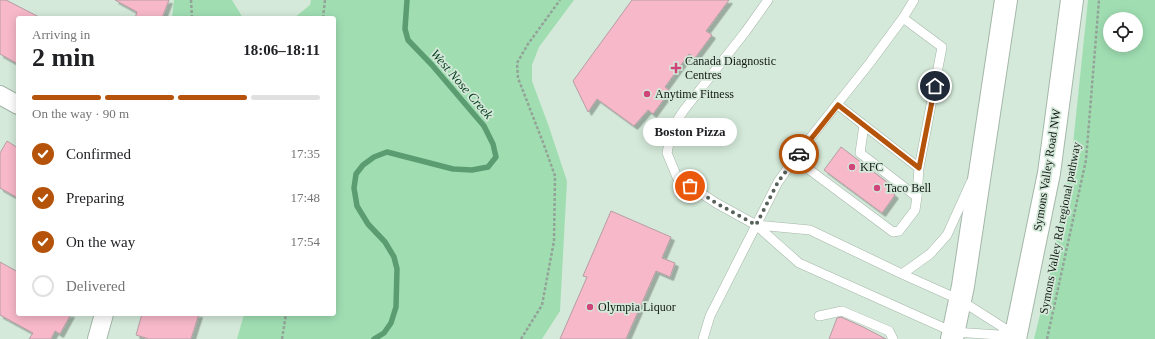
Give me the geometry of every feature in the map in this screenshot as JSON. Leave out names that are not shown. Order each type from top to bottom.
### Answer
[{"type":"main road","points":[[953,336],[983,156],[1006,0]]},
{"type":"main road","name":"Symons Valley Road NW","points":[[1016,337],[1049,173],[1072,0]]},
{"type":"street","points":[[0,95],[16,104]]},
{"type":"street","points":[[97,339],[103,316]]},
{"type":"lane","points":[[768,0],[672,128],[666,153],[677,177],[716,203],[756,225],[799,263],[953,336],[1016,337]]},
{"type":"lane","points":[[703,339],[710,316],[778,182],[838,105],[903,18],[914,0]]},
{"type":"lane","points":[[795,159],[893,232],[899,231],[915,210],[919,168],[942,47],[903,18]]},
{"type":"lane","points":[[838,105],[919,168]]},
{"type":"lane","points":[[864,125],[860,153],[917,197]]},
{"type":"lane","points":[[902,274],[930,254],[947,235],[983,156]]},
{"type":"lane","points":[[756,225],[810,230],[960,300],[1016,337]]},
{"type":"lane","points":[[819,316],[842,311],[889,331],[893,339]]},
{"type":"path","points":[[191,0],[192,16]]},
{"type":"path","points":[[323,16],[325,0]]},
{"type":"path","points":[[521,339],[542,305],[554,241],[555,176],[518,78],[517,63],[528,44],[560,0]]},
{"type":"path","name":"Symons Valley Rd regional pathway","points":[[1047,339],[1086,160],[1099,0]]},
{"type":"path","points":[[282,339],[286,316]]},
{"type":"green space","points":[[174,0],[232,0],[242,16],[172,16]]},
{"type":"green space","points":[[311,0],[574,0],[539,47],[532,65],[532,81],[567,181],[560,311],[542,339],[237,339],[243,316],[336,316],[336,16],[296,16],[310,5]]},
{"type":"green space","points":[[1088,0],[1155,0],[1155,339],[1034,339],[1049,278],[1072,154]]},
{"type":"building","points":[[0,0],[6,0],[37,16],[16,16],[16,63],[0,54]]},
{"type":"building","points":[[115,0],[169,0],[163,16],[136,16],[137,12]]},
{"type":"building","points":[[632,0],[729,0],[706,31],[712,35],[695,58],[689,54],[665,87],[670,91],[653,114],[648,110],[634,126],[597,99],[588,112],[573,81]]},
{"type":"building","points":[[7,141],[16,147],[16,197],[0,188],[0,153]]},
{"type":"building","points":[[841,147],[892,186],[889,190],[895,195],[882,213],[824,170]]},
{"type":"building","points":[[611,211],[671,237],[662,258],[675,263],[670,277],[656,271],[626,339],[560,339],[587,277],[583,276]]},
{"type":"building","points":[[0,262],[16,271],[16,316],[70,316],[60,334],[55,331],[51,339],[29,339],[33,333],[0,315]]},
{"type":"building","points":[[141,316],[198,316],[191,339],[149,339],[136,335]]},
{"type":"building","points":[[841,317],[886,339],[829,339],[837,318]]},
{"type":"waterway","name":"West Nose Creek","points":[[374,339],[384,333],[391,323],[396,307],[397,269],[394,257],[385,242],[368,224],[357,206],[354,188],[356,174],[363,165],[374,157],[387,152],[453,169],[472,170],[488,167],[496,157],[493,144],[484,126],[432,65],[408,40],[405,29],[407,0]]},
{"type":"way so far","points":[[690,186],[716,203],[756,225],[778,182],[799,154]]},
{"type":"place","name":"Canada Diagnostic Centres","points":[[676,68]]},
{"type":"place","name":"Anytime Fitness","points":[[647,94]]},
{"type":"place","name":"KFC","points":[[852,167]]},
{"type":"place","name":"Boston Pizza","points":[[690,186]]},
{"type":"place","name":"Taco Bell","points":[[877,188]]},
{"type":"place","name":"Olympia Liquor","points":[[590,307]]},
{"type":"route","points":[[799,154],[807,142],[838,105],[919,168],[935,86]]}]
